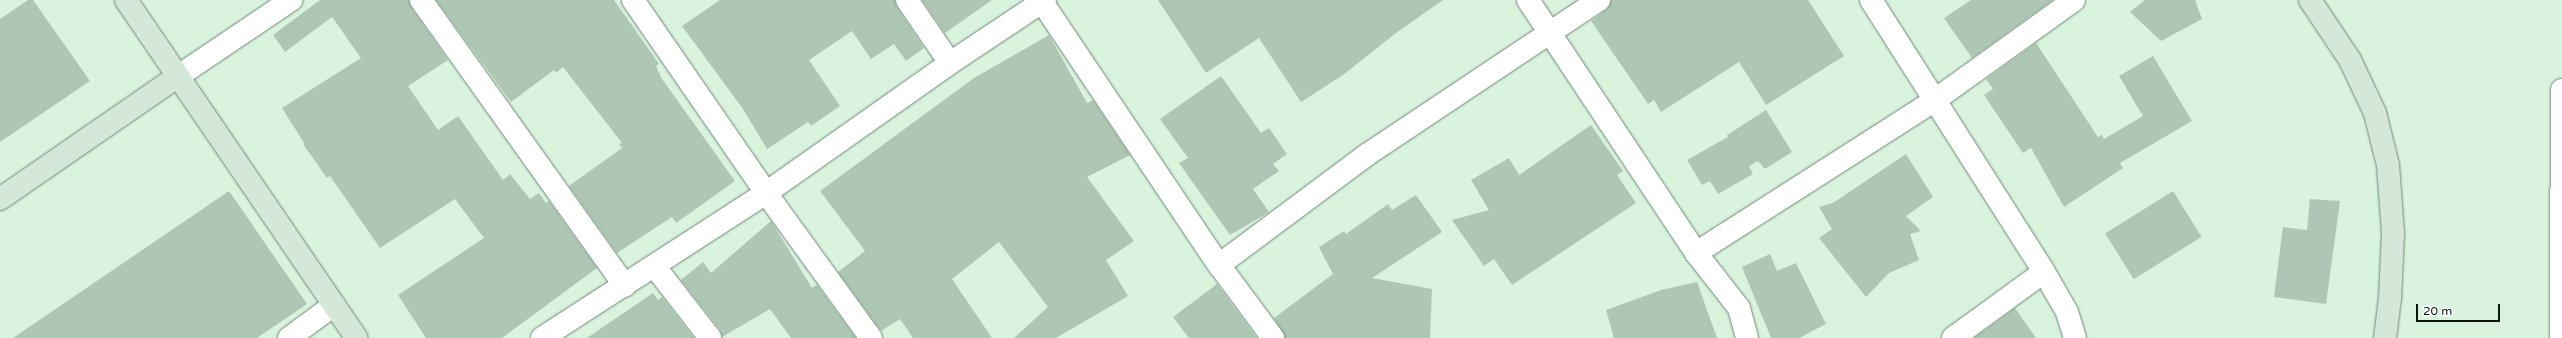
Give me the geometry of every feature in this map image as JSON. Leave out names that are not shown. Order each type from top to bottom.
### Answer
[{"type":"street","points":[[126,0],[357,338]]},
{"type":"street","points":[[0,199],[177,76],[292,0]]},
{"type":"street","points":[[421,0],[625,286]]},
{"type":"street","points":[[633,0],[766,193],[871,338]]},
{"type":"street","points":[[907,0],[950,63]]},
{"type":"street","points":[[1528,0],[1696,253],[1739,308],[1747,338]]},
{"type":"street","points":[[1220,265],[1368,154],[1599,0]]},
{"type":"street","points":[[1871,0],[2044,272],[2067,312],[2075,338]]},
{"type":"street","points":[[1696,253],[1935,100],[2074,0]]},
{"type":"street","points":[[2310,0],[2350,60],[2375,113],[2388,165],[2393,233],[2390,298],[2385,338]]},
{"type":"street","points":[[542,338],[655,267],[766,193],[950,63],[1044,1],[1220,265],[1273,338]]},
{"type":"street","points":[[2561,338],[2562,90]]},
{"type":"street","points":[[655,267],[710,338]]},
{"type":"street","points":[[1953,338],[2044,272]]},
{"type":"street","points":[[289,338],[334,305]]},
{"type":"building","points":[[28,0],[33,0],[90,81],[0,142],[0,19]]},
{"type":"building","points":[[320,0],[409,0],[411,7],[448,60],[408,86],[438,130],[458,116],[503,180],[510,174],[530,199],[539,193],[546,203],[549,201],[597,268],[502,338],[426,338],[398,295],[484,238],[455,199],[380,248],[330,176],[327,178],[303,144],[304,143],[282,108],[361,58],[332,17],[285,52],[273,35]]},
{"type":"building","points":[[436,0],[614,0],[659,64],[656,66],[662,79],[735,181],[676,223],[672,217],[617,253],[569,186],[622,148],[619,144],[622,143],[563,67],[556,73],[554,70],[511,102]]},
{"type":"building","points":[[720,0],[895,0],[897,7],[924,48],[906,61],[894,44],[871,59],[852,31],[809,60],[840,106],[811,126],[808,122],[767,149],[743,109],[682,26]]},
{"type":"building","points":[[922,0],[992,0],[945,33]]},
{"type":"building","points":[[1158,0],[1443,0],[1396,33],[1343,75],[1301,102],[1259,38],[1206,73]]},
{"type":"building","points":[[1611,0],[1808,0],[1844,56],[1766,105],[1739,62],[1661,112],[1654,100],[1648,104],[1591,21],[1606,10]]},
{"type":"building","points":[[1971,0],[2053,0],[1972,58],[1944,18]]},
{"type":"building","points":[[2145,0],[2195,0],[2202,19],[2161,41],[2130,12]]},
{"type":"building","points":[[1049,35],[1087,103],[1093,100],[1130,155],[1087,177],[1134,241],[1106,260],[1128,296],[1056,338],[1014,338],[1048,307],[999,242],[952,279],[992,338],[913,338],[900,319],[881,331],[838,272],[865,251],[820,191],[974,78]]},
{"type":"building","points":[[2036,43],[2098,137],[2102,135],[2104,139],[2143,116],[2119,76],[2153,56],[2192,121],[2120,163],[2123,168],[2064,207],[2031,148],[2023,153],[1984,95],[1993,89],[1986,79]]},
{"type":"building","points":[[1221,76],[1261,133],[1269,128],[1287,154],[1273,164],[1279,171],[1253,189],[1269,212],[1230,235],[1179,163],[1188,158],[1160,119]]},
{"type":"building","points":[[1766,110],[1792,152],[1765,169],[1758,161],[1749,166],[1753,174],[1718,194],[1710,181],[1702,185],[1687,160],[1728,137],[1727,135]]},
{"type":"building","points":[[1591,125],[1623,171],[1617,175],[1636,203],[1512,285],[1494,259],[1484,266],[1452,220],[1489,210],[1471,180],[1509,158],[1519,175]]},
{"type":"building","points":[[1906,154],[1933,197],[1906,216],[1921,231],[1910,234],[1919,260],[1889,273],[1866,297],[1819,238],[1832,229],[1819,207],[1833,203]]},
{"type":"building","points":[[229,191],[307,304],[257,338],[13,338]]},
{"type":"building","points":[[2173,191],[2202,237],[2134,279],[2105,233]]},
{"type":"building","points":[[1416,195],[1442,232],[1372,278],[1432,289],[1430,338],[1285,338],[1274,318],[1333,274],[1319,247],[1344,231],[1346,234],[1388,204],[1392,210]]},
{"type":"building","points":[[2310,199],[2340,201],[2326,304],[2274,297],[2283,227],[2307,230]]},
{"type":"building","points":[[771,221],[812,288],[817,285],[856,338],[791,338],[770,309],[722,337],[720,330],[681,280],[703,262],[711,273]]},
{"type":"building","points":[[1770,254],[1777,271],[1796,263],[1826,324],[1799,338],[1771,338],[1742,267]]},
{"type":"building","points":[[1697,282],[1717,338],[1614,338],[1606,310],[1661,290]]},
{"type":"building","points":[[1217,284],[1257,338],[1189,338],[1173,317]]},
{"type":"building","points":[[653,293],[658,300],[662,297],[694,338],[587,338]]},
{"type":"building","points":[[2015,308],[2036,338],[1974,338]]}]
